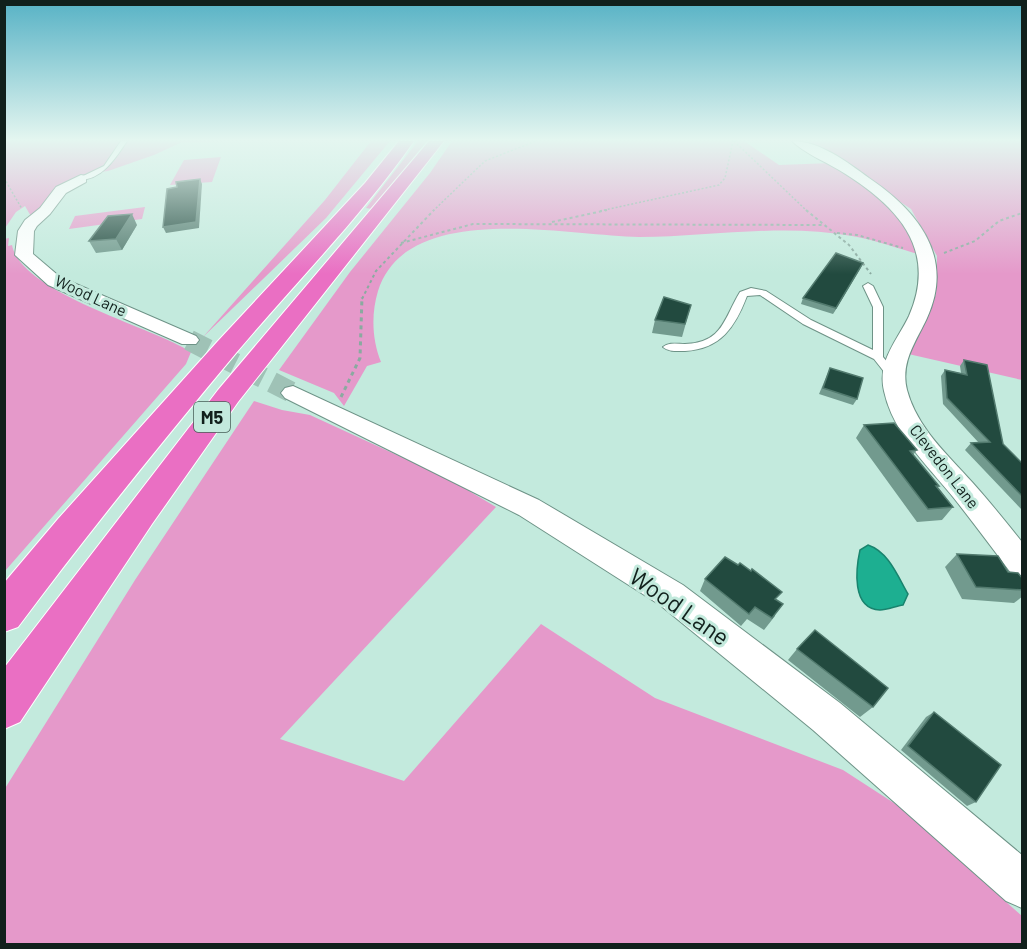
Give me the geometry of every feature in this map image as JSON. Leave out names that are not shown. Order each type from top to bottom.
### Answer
[{"type":"highway","name":"M5","points":[[4,614],[71,529],[227,346],[372,185]]},
{"type":"highway","name":"M5","points":[[4,706],[140,514],[228,396],[401,185]]},
{"type":"street","points":[[31,223],[45,211],[61,190],[70,185]]},
{"type":"street","name":"Clevedon Lane","points":[[869,185],[910,219],[929,260],[928,293],[895,355],[886,366],[896,393],[921,440],[1023,564]]},
{"type":"street","name":"Wood Lane","points":[[31,223],[26,231],[24,255],[54,281],[189,340]]},
{"type":"street","name":"Wood Lane","points":[[293,393],[331,414],[456,470],[559,525],[704,619],[830,720],[1023,885]]},
{"type":"lane","points":[[868,286],[878,307],[886,366]]},
{"type":"lane","points":[[668,347],[698,348],[710,344],[731,320],[743,294],[752,291],[768,295],[807,322],[886,366]]},
{"type":"path","points":[[8,185],[31,223]]},
{"type":"path","points":[[331,414],[360,358],[359,326],[362,297],[376,271],[460,185]]},
{"type":"path","points":[[544,223],[718,185]]},
{"type":"path","points":[[781,185],[824,225],[836,233]]},
{"type":"path","points":[[401,243],[473,224],[824,225]]},
{"type":"shaded area","points":[[5,185],[66,185],[54,191],[32,218],[25,206],[16,212],[5,228]]},
{"type":"shaded area","points":[[336,185],[353,185],[326,218],[203,337]]},
{"type":"shaded area","points":[[384,185],[391,185],[372,209],[366,208]]},
{"type":"shaded area","points":[[420,185],[863,185],[900,216],[922,255],[879,242],[826,232],[772,231],[639,237],[532,229],[492,229],[454,233],[421,244],[395,262],[378,291],[374,309],[374,336],[381,362],[367,366],[344,406],[334,393],[279,370],[350,272]]},
{"type":"shaded area","points":[[875,185],[1022,185],[1022,380],[904,353],[925,321],[936,294],[937,256],[911,209]]},
{"type":"shaded area","points":[[145,207],[142,219],[69,229],[75,216]]},
{"type":"shaded area","points":[[9,238],[8,246],[12,245],[21,262],[38,278],[90,307],[191,352],[186,364],[5,571],[4,239]]},
{"type":"shaded area","points":[[254,401],[282,410],[310,415],[449,479],[496,507],[280,739],[404,781],[541,624],[655,698],[843,770],[897,805],[1022,916],[1022,944],[5,944],[4,790],[135,580]]},
{"type":"shaded area","points":[[868,545],[882,553],[896,573],[908,594],[903,605],[880,610],[864,603],[858,586],[857,567],[860,550]]},
{"type":"building","points":[[199,185],[196,222],[163,227],[167,189]]},
{"type":"building","points":[[132,214],[116,239],[89,241],[108,216]]},
{"type":"building","points":[[836,253],[863,263],[836,308],[803,298]]},
{"type":"building","points":[[664,297],[691,305],[685,324],[655,320]]},
{"type":"building","points":[[964,360],[987,365],[1003,444],[1023,464],[1023,497],[971,443],[990,442],[947,398],[945,370],[967,375]]},
{"type":"building","points":[[830,368],[863,378],[857,399],[823,388]]},
{"type":"building","points":[[894,423],[917,450],[910,451],[953,507],[928,509],[864,425]]},
{"type":"building","points":[[957,554],[998,556],[1008,572],[1018,573],[1023,579],[1023,590],[976,587]]},
{"type":"building","points":[[725,557],[738,565],[740,563],[751,571],[752,569],[782,592],[775,599],[783,604],[772,618],[755,607],[749,614],[705,579]]},
{"type":"building","points":[[815,630],[888,688],[873,707],[797,649]]},
{"type":"building","points":[[934,712],[1001,765],[976,802],[908,746]]},
{"type":"tunnel","points":[[189,340],[293,393]]}]
